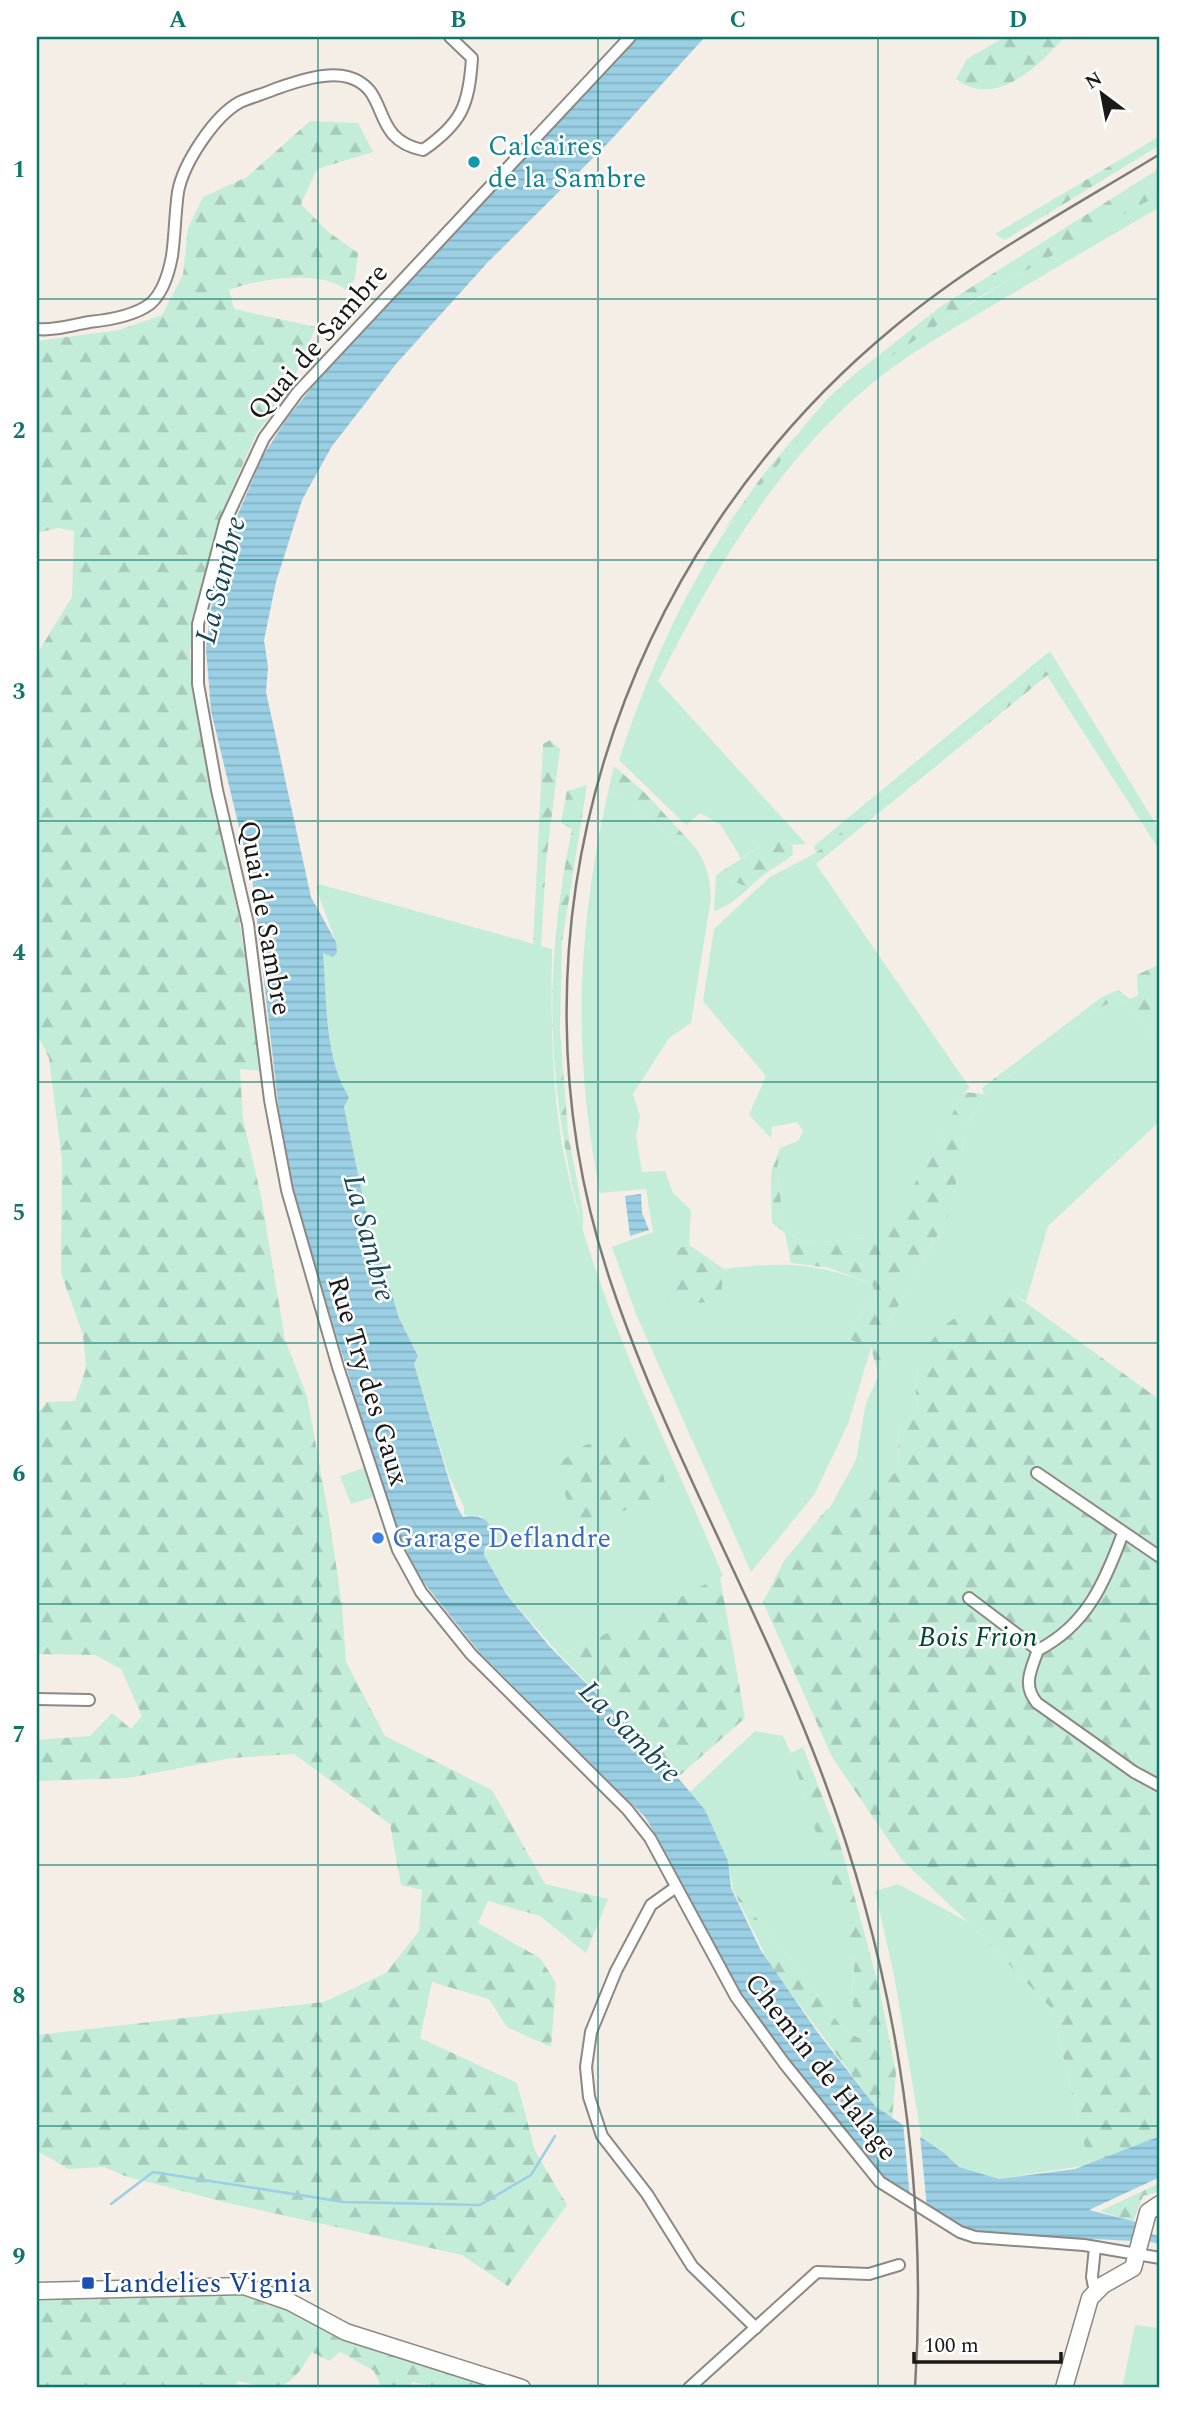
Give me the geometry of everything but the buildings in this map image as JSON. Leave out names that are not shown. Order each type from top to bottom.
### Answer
[{"type":"street","points":[[37,329],[99,321],[131,313],[151,303],[166,279],[170,264],[178,193],[184,169],[204,136],[238,103],[328,75],[348,77],[361,83],[376,98],[390,134],[404,146],[423,150],[447,133],[470,96],[472,58],[450,37]]},
{"type":"street","name":"Quai de Sambre","points":[[274,1124],[248,924],[215,777],[198,684],[198,624],[214,554],[264,438],[297,393],[630,37]]},
{"type":"street","name":"Rue Try des Gaux","points":[[274,1124],[301,1243],[390,1530],[408,1570],[437,1614],[471,1654],[627,1809],[650,1838],[676,1887]]},
{"type":"street","points":[[1037,1473],[1160,1557]]},
{"type":"street","points":[[1123,1533],[1107,1577],[1090,1607],[1068,1631],[1038,1650],[1027,1684],[1029,1694],[1037,1703],[1135,1772],[1160,1786]]},
{"type":"street","points":[[969,1598],[1038,1650]]},
{"type":"street","points":[[37,1699],[89,1700]]},
{"type":"street","points":[[676,1887],[651,1905],[616,1971],[591,2032],[586,2067],[589,2097],[602,2136],[647,2194],[691,2266],[755,2328]]},
{"type":"street","name":"Chemin de Halage","points":[[676,1887],[722,1975],[743,2006],[783,2063],[880,2182],[960,2232],[975,2237],[1095,2247],[1139,2241],[1160,2258]]},
{"type":"street","points":[[1065,2388],[1086,2307],[1096,2292],[1133,2268],[1148,2212],[1160,2204]]},
{"type":"street","points":[[1095,2247],[1092,2277],[1096,2292]]},
{"type":"street","points":[[689,2388],[817,2272],[869,2274],[899,2265]]},
{"type":"street","points":[[37,2291],[244,2286],[290,2302],[346,2332],[522,2388]]},
{"type":"green space","points":[[1005,37],[1065,37],[1030,70],[1001,86],[986,89],[971,87],[956,79],[967,59]]},
{"type":"green space","points":[[310,121],[358,123],[373,152],[317,169],[301,204],[327,231],[358,253],[355,279],[346,290],[322,280],[289,278],[255,282],[229,290],[234,309],[316,327],[286,395],[256,434],[231,492],[208,559],[190,651],[192,684],[201,741],[239,917],[262,1071],[240,1069],[243,1119],[261,1196],[285,1340],[307,1396],[329,1517],[342,1606],[346,1662],[385,1736],[492,1790],[545,1884],[608,1899],[586,1953],[540,1916],[488,1901],[478,1923],[540,1958],[556,1983],[551,2047],[507,2027],[489,1999],[432,1982],[420,2038],[517,2083],[535,2151],[567,2205],[508,2286],[462,2255],[224,2202],[125,2176],[104,2167],[69,2169],[37,2151],[37,2035],[324,2002],[386,1973],[419,1931],[422,1890],[401,1885],[390,1824],[294,1754],[232,1758],[128,1778],[37,1781],[37,1740],[90,1736],[112,1713],[131,1729],[142,1716],[121,1669],[95,1655],[37,1654],[37,1414],[47,1402],[75,1401],[86,1368],[83,1335],[61,1273],[62,1160],[49,1058],[37,1034],[37,654],[72,597],[74,531],[58,528],[37,533],[37,341],[119,330],[162,315],[183,275],[188,228],[203,197],[247,177]]},
{"type":"green space","points":[[1160,136],[1160,145],[1005,240],[995,234]]},
{"type":"green space","points":[[1160,168],[1160,194],[979,297],[863,375],[804,433],[720,535],[766,471],[828,398],[856,373],[940,307]]},
{"type":"green space","points":[[1160,194],[1160,207],[947,332],[885,373],[836,416],[776,484],[724,560],[658,681],[806,844],[761,846],[741,858],[720,824],[700,813],[686,825],[619,760],[661,650],[685,599],[744,504],[818,417],[870,370],[985,295]]},
{"type":"green space","points":[[1050,651],[1160,831],[1160,851],[1042,668],[816,853],[814,846]]},
{"type":"green space","points":[[1042,668],[1049,674],[816,864],[816,853]]},
{"type":"green space","points":[[550,740],[560,749],[546,862],[541,947],[533,945],[543,744]]},
{"type":"green space","points":[[614,766],[645,793],[695,847],[677,843],[637,808],[608,792]]},
{"type":"green space","points":[[587,785],[562,943],[560,1030],[568,1133],[583,1213],[583,1230],[571,1178],[556,1079],[553,982],[562,882],[572,829],[561,823],[567,791]]},
{"type":"green space","points":[[608,792],[637,808],[677,843],[695,847],[705,865],[710,884],[711,898],[691,1023],[669,1038],[633,1094],[640,1116],[636,1136],[642,1172],[665,1171],[673,1193],[691,1210],[689,1245],[670,1251],[719,1302],[724,1269],[764,1265],[832,1271],[872,1284],[875,1292],[846,1338],[871,1348],[848,1424],[814,1495],[751,1572],[636,1314],[612,1247],[653,1232],[646,1189],[600,1193],[585,1090],[582,992],[590,893]]},
{"type":"green space","points":[[785,838],[793,847],[787,856],[747,887],[730,880],[722,884],[716,875],[761,846]]},
{"type":"green space","points":[[792,848],[793,854],[787,860],[765,874],[735,900],[714,911],[716,875],[722,883],[729,880],[747,887],[787,856]]},
{"type":"green space","points":[[816,853],[816,864],[970,1088],[964,1092],[892,1227],[867,1238],[809,1243],[785,1233],[777,1170],[780,1148],[798,1141],[803,1131],[797,1122],[772,1127],[771,1138],[749,1115],[766,1076],[703,1001],[714,929],[770,877]]},
{"type":"green space","points":[[319,884],[552,949],[556,1104],[577,1210],[593,1263],[633,1369],[723,1576],[561,1656],[509,1597],[484,1555],[495,1532],[481,1516],[464,1515],[464,1507],[449,1476],[414,1364],[418,1355],[399,1318],[384,1268],[374,1250],[344,1107],[349,1097],[335,1064],[331,1046],[323,953],[336,942],[316,888]]},
{"type":"green space","points":[[1160,964],[1160,1048],[1131,1005],[1119,999],[1099,1008],[985,1094],[966,1127],[951,1211],[886,1328],[886,1360],[879,1377],[871,1348],[846,1338],[875,1292],[872,1284],[830,1268],[791,1263],[785,1233],[809,1243],[867,1238],[892,1226],[964,1092],[984,1094],[982,1088],[1102,997],[1118,990],[1130,999],[1138,995],[1137,975]]},
{"type":"green space","points":[[1119,999],[1131,1005],[1160,1048],[1160,1121],[1048,1226],[1026,1301],[1014,1294],[934,1342],[923,1358],[917,1376],[916,1395],[920,1413],[899,1426],[898,1471],[828,1511],[856,1460],[866,1403],[886,1360],[886,1328],[951,1211],[966,1127],[985,1094],[1099,1008]]},
{"type":"green space","points":[[780,1148],[777,1170],[785,1233],[772,1223],[771,1172]]},
{"type":"green space","points":[[689,1245],[724,1269],[720,1302],[667,1304],[670,1251]]},
{"type":"green space","name":"Bois Frion","points":[[1014,1294],[1160,1400],[1160,2136],[1089,2165],[1052,2009],[968,1922],[902,1860],[832,1757],[763,1602],[784,1561],[826,1510],[898,1471],[899,1426],[920,1413],[917,1376],[927,1350],[942,1328],[959,1316]]},
{"type":"green space","points":[[639,1431],[664,1477],[667,1495],[578,1527],[554,1466],[585,1445]]},
{"type":"green space","points":[[364,1468],[374,1497],[351,1504],[340,1476]]},
{"type":"green space","points":[[720,1577],[745,1718],[678,1777],[561,1656]]},
{"type":"green space","points":[[755,1731],[783,1736],[791,1753],[855,1954],[852,1998],[860,2038],[843,2029],[791,1959],[733,1890],[728,1861],[705,1810],[690,1792]]},
{"type":"green space","points":[[803,1747],[838,1836],[879,1987],[896,2073],[892,2120],[875,2106],[772,1968],[733,1890],[791,1959],[843,2029],[859,2038],[852,1998],[855,1957],[791,1753]]},
{"type":"green space","points":[[898,1884],[968,1922],[1052,2009],[1089,2165],[999,2179],[959,2167],[944,2153],[922,2140],[894,1975],[875,1891]]},
{"type":"green space","points":[[1160,2183],[1160,2191],[1143,2196],[1133,2222],[1100,2211]]},
{"type":"green space","points":[[245,2292],[288,2308],[341,2337],[494,2388],[442,2388],[413,2382],[407,2388],[382,2388],[374,2371],[340,2352],[329,2361],[312,2352],[297,2374],[275,2386],[239,2381],[233,2388],[37,2388],[37,2298]]},
{"type":"green space","points":[[1135,2325],[1160,2328],[1160,2388],[1137,2388],[1123,2384]]},
{"type":"water","name":"La Sambre","points":[[635,37],[705,37],[610,141],[488,262],[396,364],[332,446],[302,500],[276,582],[264,640],[268,667],[266,692],[311,897],[336,942],[337,953],[333,957],[323,953],[328,1028],[335,1065],[349,1097],[344,1107],[374,1250],[384,1268],[399,1318],[418,1356],[414,1364],[457,1507],[463,1517],[475,1516],[485,1520],[492,1528],[497,1541],[485,1547],[484,1555],[507,1595],[550,1647],[669,1767],[705,1810],[728,1861],[731,1888],[760,1949],[818,2033],[875,2106],[944,2153],[959,2167],[999,2179],[1075,2169],[1160,2136],[1160,2177],[1089,2210],[1136,2222],[1135,2230],[1160,2236],[1160,2244],[1135,2238],[1134,2241],[992,2234],[962,2227],[891,2184],[877,2168],[778,2045],[741,1994],[645,1817],[481,1654],[420,1578],[396,1530],[296,1203],[279,1111],[253,885],[211,711],[206,649],[210,613],[235,521],[263,456],[286,420],[328,367]]},
{"type":"water","points":[[641,1194],[642,1213],[649,1230],[630,1236],[625,1196]]},
{"type":"pier","points":[[903,2123],[920,2135],[927,2208],[910,2199]]},
{"type":"waterway","points":[[111,2204],[153,2172],[344,2202],[480,2205],[531,2175],[555,2136]]},
{"type":"railway","points":[[915,2388],[918,2307],[910,2145],[884,1984],[865,1905],[813,1751],[763,1634],[682,1460],[611,1283],[578,1152],[567,1020],[576,889],[604,762],[651,640],[715,525],[796,421],[893,328],[924,303],[1023,236],[1160,154]]},
{"type":"place","name":"Calcaires de la Sambre","points":[[474,162]]},
{"type":"place","name":"Garage Deflandre","points":[[378,1538]]},
{"type":"place","name":"Landelies Vignia","points":[[88,2283]]}]
